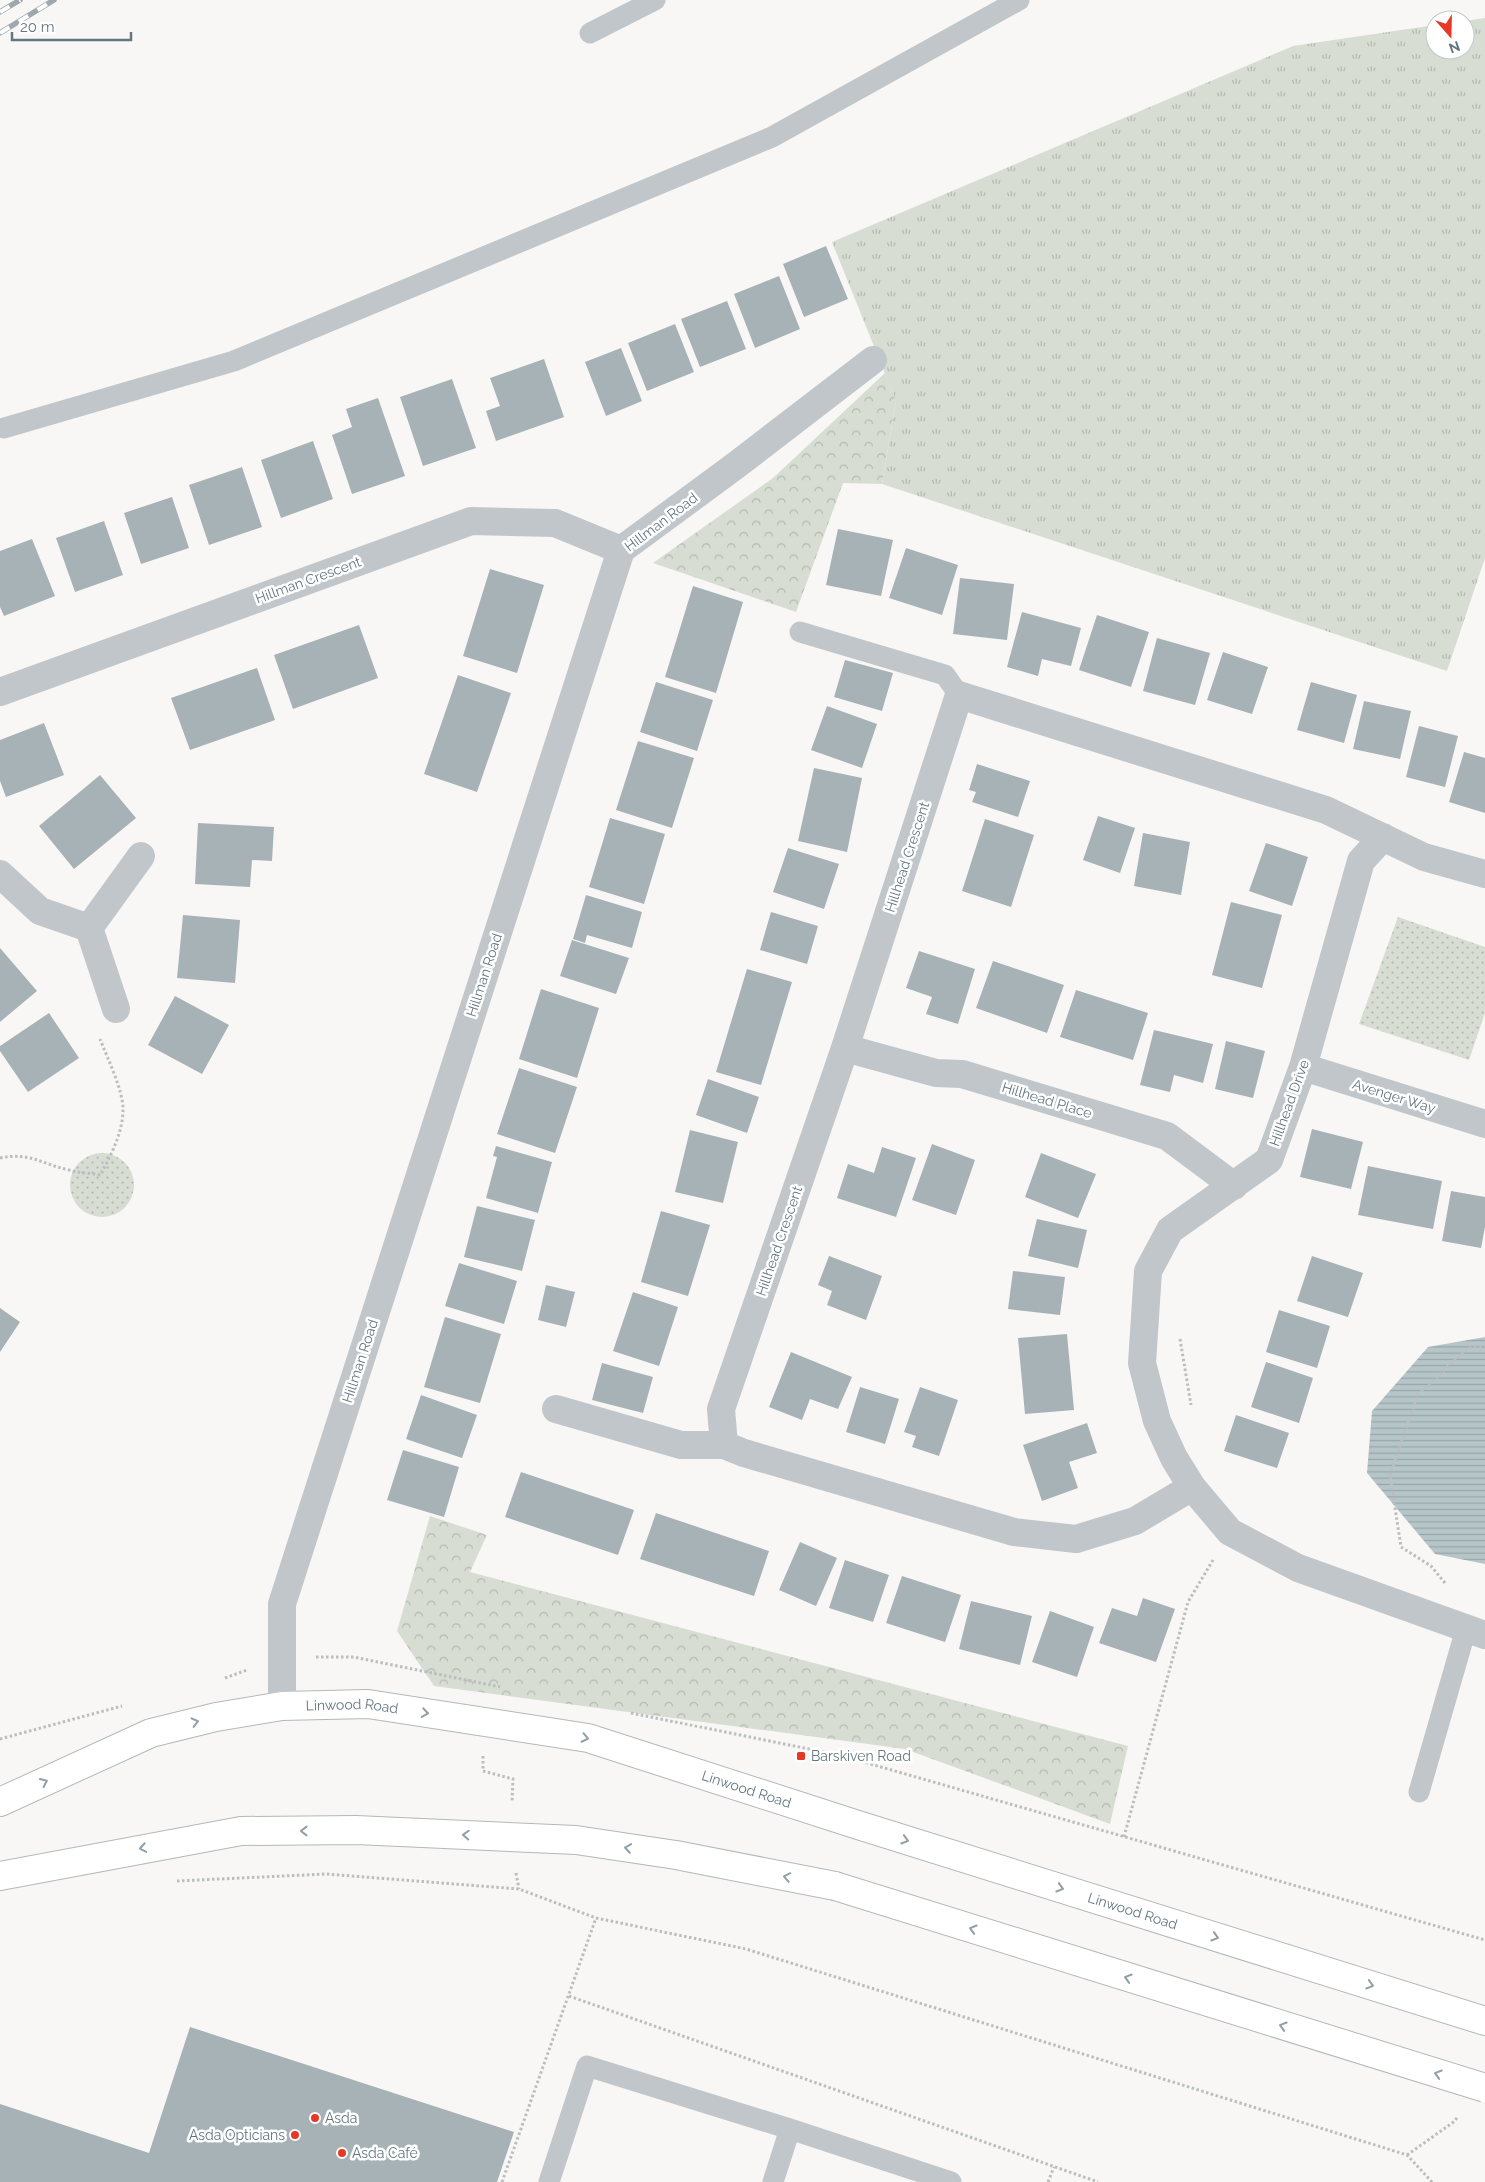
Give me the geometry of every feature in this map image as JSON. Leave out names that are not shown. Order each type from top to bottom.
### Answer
[{"type":"main road","name":"Linwood Road","points":[[0,1802],[151,1733],[216,1716],[282,1706],[368,1704],[588,1738],[858,1825],[1485,2021]]},
{"type":"main road","points":[[0,1876],[241,1831],[356,1830],[576,1840],[676,1855],[835,1886],[1485,2088]]},
{"type":"street","name":"Hillman Road","points":[[282,1706],[282,1604],[621,550],[874,360]]},
{"type":"street","name":"Hillman Crescent","points":[[0,692],[471,521],[555,524],[621,550]]},
{"type":"street","points":[[959,695],[1326,810],[1424,857],[1485,874]]},
{"type":"street","name":"Hillhead Crescent","points":[[724,1445],[722,1409],[845,1048],[959,695]]},
{"type":"street","name":"Hillhead Drive","points":[[1230,1532],[1192,1487],[1174,1458],[1158,1421],[1142,1363],[1148,1271],[1170,1230],[1269,1160],[1303,1067],[1361,861],[1383,837]]},
{"type":"street","points":[[89,928],[141,856]]},
{"type":"street","points":[[0,874],[40,912],[89,928]]},
{"type":"street","points":[[89,928],[116,1008]]},
{"type":"street","name":"Hillhead Place","points":[[845,1048],[936,1073],[962,1074],[1167,1136],[1234,1186]]},
{"type":"street","name":"Avenger Way","points":[[1303,1067],[1485,1124]]},
{"type":"street","points":[[556,1409],[681,1445],[724,1445],[744,1453],[1014,1532],[1076,1539],[1135,1522],[1192,1487]]},
{"type":"street","points":[[1230,1532],[1298,1568],[1475,1632]]},
{"type":"lane","points":[[590,33],[655,0]]},
{"type":"lane","points":[[4,428],[234,361],[762,141],[1019,0]]},
{"type":"lane","points":[[800,632],[945,675],[959,695]]},
{"type":"lane","points":[[1419,1792],[1475,1632]]},
{"type":"lane","points":[[549,2182],[587,2066],[951,2182]]},
{"type":"lane","points":[[773,2182],[790,2130]]},
{"type":"path","points":[[0,1158],[16,1155],[37,1159],[68,1170],[100,1175],[115,1148],[123,1109],[116,1081],[98,1036],[99,1018],[116,1008]]},
{"type":"path","points":[[1179,1331],[1192,1407]]},
{"type":"path","points":[[1449,1587],[1431,1566],[1401,1547],[1390,1475],[1418,1394],[1468,1348],[1485,1346]]},
{"type":"path","points":[[1124,1837],[1188,1602],[1230,1532]]},
{"type":"path","points":[[282,1658],[354,1657],[508,1688]]},
{"type":"path","points":[[489,1684],[483,1722],[483,1771],[514,1779],[510,1837],[519,1889]]},
{"type":"path","points":[[625,1712],[839,1754],[1485,1940]]},
{"type":"path","points":[[168,1881],[326,1874],[519,1889],[596,1918],[746,1949],[1398,2152],[1407,2155],[1432,2182]]},
{"type":"path","points":[[502,2182],[596,1918]]},
{"type":"path","points":[[569,1996],[1098,2182]]},
{"type":"path","points":[[1048,2182],[1054,2167]]},
{"type":"green space","points":[[1485,18],[1485,558],[1447,671],[882,484],[896,401],[832,242],[1293,46],[1425,26],[1425,60],[1475,60],[1475,20]]},
{"type":"green space","points":[[885,373],[896,401],[882,484],[843,483],[796,612],[653,563],[773,478]]},
{"type":"green space","points":[[1398,917],[1485,947],[1485,1013],[1469,1060],[1359,1024]]},
{"type":"green space","points":[[102,1153],[120,1159],[128,1167],[134,1185],[128,1203],[120,1211],[102,1217],[84,1211],[76,1203],[70,1185],[76,1167],[84,1159]]},
{"type":"green space","points":[[430,1516],[487,1535],[470,1572],[1128,1746],[1110,1824],[905,1749],[434,1686],[397,1631]]},
{"type":"shaded area","points":[[1485,1337],[1485,1564],[1435,1554],[1367,1473],[1372,1411],[1428,1347]]},
{"type":"building","points":[[826,246],[848,299],[804,317],[783,264]]},
{"type":"building","points":[[779,276],[800,329],[755,348],[734,294]]},
{"type":"building","points":[[727,301],[746,349],[700,367],[681,319]]},
{"type":"building","points":[[675,324],[694,372],[647,391],[628,343]]},
{"type":"building","points":[[621,348],[642,401],[606,416],[585,362]]},
{"type":"building","points":[[544,359],[564,417],[496,441],[486,411],[500,406],[490,378]]},
{"type":"building","points":[[452,379],[476,448],[423,466],[400,397]]},
{"type":"building","points":[[378,398],[405,476],[352,494],[332,435],[352,427],[346,409]]},
{"type":"building","points":[[313,441],[333,499],[281,518],[261,460]]},
{"type":"building","points":[[242,467],[262,527],[209,545],[189,485]]},
{"type":"building","points":[[172,497],[189,548],[141,564],[124,513]]},
{"type":"building","points":[[104,521],[123,575],[75,592],[56,538]]},
{"type":"building","points":[[838,529],[893,540],[881,596],[826,585]]},
{"type":"building","points":[[32,539],[55,596],[4,616],[0,607],[0,551]]},
{"type":"building","points":[[906,548],[958,565],[942,615],[889,598]]},
{"type":"building","points":[[490,569],[544,585],[517,673],[463,656]]},
{"type":"building","points":[[960,578],[1014,584],[1007,640],[953,634]]},
{"type":"building","points":[[693,586],[743,602],[716,693],[665,677]]},
{"type":"building","points":[[1022,612],[1081,628],[1071,666],[1042,659],[1038,676],[1007,667]]},
{"type":"building","points":[[1097,615],[1149,632],[1131,687],[1079,670]]},
{"type":"building","points":[[359,625],[378,678],[293,709],[274,655]]},
{"type":"building","points":[[1157,638],[1210,653],[1195,705],[1143,691]]},
{"type":"building","points":[[1223,652],[1268,667],[1252,714],[1207,700]]},
{"type":"building","points":[[845,660],[893,673],[882,711],[834,697]]},
{"type":"building","points":[[257,668],[275,720],[190,750],[171,698]]},
{"type":"building","points":[[458,675],[511,693],[477,792],[424,774]]},
{"type":"building","points":[[656,682],[713,700],[697,751],[640,732]]},
{"type":"building","points":[[1311,682],[1357,695],[1344,743],[1297,730]]},
{"type":"building","points":[[1364,701],[1411,711],[1400,759],[1353,749]]},
{"type":"building","points":[[827,706],[877,724],[862,768],[811,750]]},
{"type":"building","points":[[44,723],[64,775],[6,797],[0,781],[0,740]]},
{"type":"building","points":[[1419,726],[1458,736],[1445,787],[1406,777]]},
{"type":"building","points":[[638,741],[694,758],[672,828],[616,810]]},
{"type":"building","points":[[1464,752],[1485,758],[1485,813],[1449,802]]},
{"type":"building","points":[[977,764],[1030,781],[1018,817],[972,802],[976,792],[969,790]]},
{"type":"building","points":[[814,768],[862,778],[847,852],[798,841]]},
{"type":"building","points":[[100,775],[136,818],[74,869],[39,826]]},
{"type":"building","points":[[1098,816],[1135,828],[1120,873],[1083,860]]},
{"type":"building","points":[[610,818],[665,834],[644,904],[589,887]]},
{"type":"building","points":[[985,819],[1034,835],[1011,907],[962,891]]},
{"type":"building","points":[[198,823],[274,827],[272,861],[252,860],[250,887],[195,884]]},
{"type":"building","points":[[1143,833],[1190,842],[1181,895],[1134,886]]},
{"type":"building","points":[[1266,843],[1308,857],[1292,906],[1249,891]]},
{"type":"building","points":[[788,848],[839,864],[824,909],[773,892]]},
{"type":"building","points":[[586,895],[642,912],[632,948],[587,935],[585,943],[573,939]]},
{"type":"building","points":[[1231,902],[1282,915],[1262,988],[1212,975]]},
{"type":"building","points":[[771,912],[818,926],[807,964],[760,950]]},
{"type":"building","points":[[183,915],[240,920],[235,983],[177,978]]},
{"type":"building","points":[[572,940],[629,958],[616,994],[560,976]]},
{"type":"building","points":[[0,948],[37,991],[0,1022]]},
{"type":"building","points":[[919,951],[975,969],[958,1024],[926,1014],[932,997],[906,988]]},
{"type":"building","points":[[993,961],[1064,985],[1047,1033],[976,1008]]},
{"type":"building","points":[[747,969],[792,982],[761,1085],[716,1072]]},
{"type":"building","points":[[541,989],[599,1008],[577,1078],[519,1059]]},
{"type":"building","points":[[1076,990],[1148,1013],[1133,1060],[1060,1037]]},
{"type":"building","points":[[175,996],[229,1025],[202,1074],[148,1045]]},
{"type":"building","points":[[49,1013],[79,1058],[28,1092],[0,1051],[0,1046]]},
{"type":"building","points":[[1154,1030],[1213,1044],[1203,1083],[1174,1075],[1170,1092],[1140,1085]]},
{"type":"building","points":[[1226,1041],[1265,1051],[1253,1098],[1215,1089]]},
{"type":"building","points":[[519,1068],[577,1087],[555,1153],[497,1134]]},
{"type":"building","points":[[708,1079],[759,1097],[747,1133],[696,1115]]},
{"type":"building","points":[[1312,1129],[1363,1142],[1351,1189],[1300,1177]]},
{"type":"building","points":[[690,1130],[738,1142],[723,1203],[675,1192]]},
{"type":"building","points":[[932,1144],[975,1160],[956,1215],[912,1200]]},
{"type":"building","points":[[496,1146],[552,1162],[538,1213],[486,1198],[497,1157],[493,1156]]},
{"type":"building","points":[[882,1147],[916,1158],[896,1217],[837,1198],[848,1164],[874,1173]]},
{"type":"building","points":[[1041,1153],[1096,1174],[1078,1218],[1025,1197]]},
{"type":"building","points":[[1368,1166],[1442,1181],[1433,1229],[1358,1215]]},
{"type":"building","points":[[1451,1191],[1485,1197],[1485,1227],[1481,1248],[1442,1241]]},
{"type":"building","points":[[477,1206],[535,1220],[522,1271],[464,1257]]},
{"type":"building","points":[[661,1211],[710,1225],[688,1296],[641,1282]]},
{"type":"building","points":[[1037,1219],[1087,1230],[1078,1268],[1028,1256]]},
{"type":"building","points":[[829,1256],[882,1276],[866,1320],[827,1305],[832,1291],[818,1285]]},
{"type":"building","points":[[1312,1256],[1363,1273],[1348,1317],[1297,1301]]},
{"type":"building","points":[[459,1263],[517,1281],[504,1324],[445,1306]]},
{"type":"building","points":[[1013,1271],[1065,1277],[1060,1315],[1008,1309]]},
{"type":"building","points":[[546,1285],[575,1292],[566,1327],[538,1320]]},
{"type":"building","points":[[633,1292],[678,1307],[659,1366],[613,1351]]},
{"type":"building","points":[[0,1308],[20,1322],[0,1352]]},
{"type":"building","points":[[1279,1310],[1330,1326],[1317,1368],[1266,1352]]},
{"type":"building","points":[[445,1317],[501,1334],[480,1403],[424,1387]]},
{"type":"building","points":[[1067,1334],[1074,1410],[1025,1414],[1018,1338]]},
{"type":"building","points":[[791,1352],[852,1377],[838,1409],[810,1399],[802,1420],[769,1407]]},
{"type":"building","points":[[1266,1362],[1313,1378],[1299,1423],[1251,1407]]},
{"type":"building","points":[[602,1363],[653,1377],[643,1413],[592,1400]]},
{"type":"building","points":[[860,1387],[899,1399],[885,1444],[846,1432]]},
{"type":"building","points":[[920,1387],[958,1400],[939,1456],[912,1447],[916,1436],[904,1432]]},
{"type":"building","points":[[421,1395],[477,1415],[462,1458],[406,1439]]},
{"type":"building","points":[[1236,1415],[1289,1433],[1277,1468],[1224,1451]]},
{"type":"building","points":[[1087,1423],[1097,1453],[1069,1462],[1078,1488],[1042,1501],[1023,1445]]},
{"type":"building","points":[[403,1450],[459,1467],[444,1517],[387,1500]]},
{"type":"building","points":[[521,1472],[634,1510],[618,1555],[505,1517]]},
{"type":"building","points":[[656,1513],[769,1551],[754,1596],[640,1559]]},
{"type":"building","points":[[800,1542],[837,1558],[816,1606],[779,1590]]},
{"type":"building","points":[[845,1560],[889,1575],[873,1622],[829,1608]]},
{"type":"building","points":[[902,1576],[961,1595],[945,1642],[886,1623]]},
{"type":"building","points":[[1143,1598],[1175,1609],[1156,1662],[1099,1643],[1112,1608],[1137,1616]]},
{"type":"building","points":[[971,1601],[1032,1616],[1020,1665],[959,1649]]},
{"type":"building","points":[[1050,1611],[1094,1627],[1077,1677],[1032,1662]]},
{"type":"building","name":"Asda","points":[[190,2027],[514,2132],[497,2182],[0,2182],[0,2104],[149,2153]]},
{"type":"railway","points":[[0,12],[20,0]]},
{"type":"railway","points":[[0,33],[54,0]]},
{"type":"place","name":"Barskiven Road","points":[[801,1756]]},
{"type":"place","name":"Asda","points":[[315,2118]]},
{"type":"place","name":"Asda Opticians","points":[[295,2135]]},
{"type":"place","name":"Asda Café","points":[[342,2153]]}]
